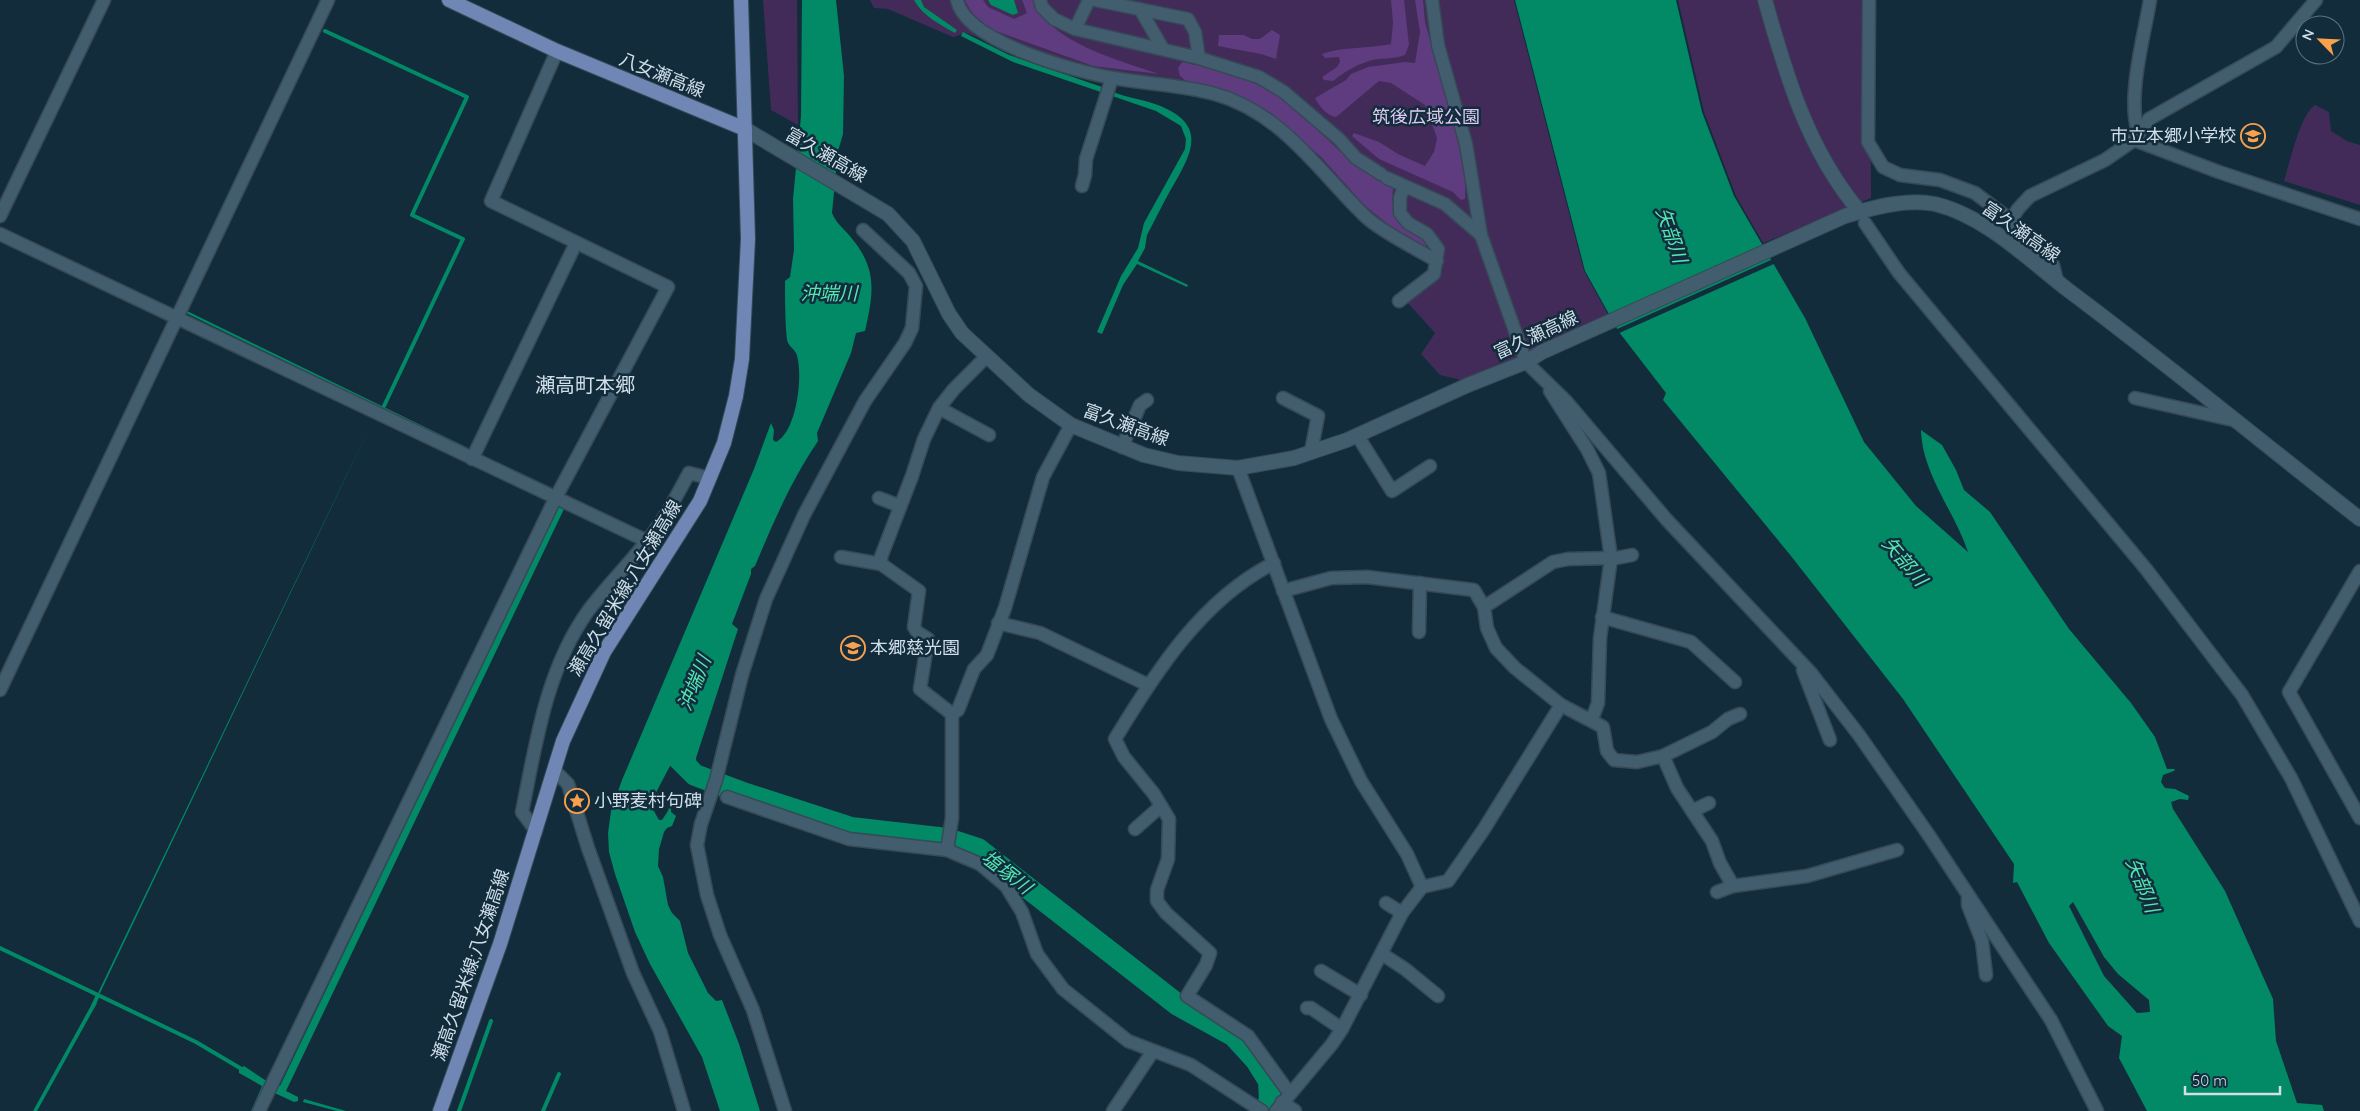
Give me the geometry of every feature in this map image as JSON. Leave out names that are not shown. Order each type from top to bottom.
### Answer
[{"type":"main road","name":"八女瀬高線","points":[[449,0],[557,51],[745,129]]},
{"type":"main road","points":[[740,0],[745,129]]},
{"type":"main road","points":[[1765,0],[1783,64],[1804,120],[1823,160],[1862,218]]},
{"type":"main road","name":"富久瀬高線","points":[[745,129],[888,214],[913,241],[948,314],[962,333],[1029,395],[1071,425],[1144,455],[1178,463],[1238,468],[1264,464],[1311,452],[1357,435],[1526,362],[1542,352],[1845,216],[1862,218],[1910,204],[1933,204],[1983,225],[2360,519]]},
{"type":"main road","name":"瀬高久留米線;八女瀬高線","points":[[440,1111],[486,986],[572,717],[604,652],[700,501],[724,443],[736,396],[742,359],[748,239],[745,129]]},
{"type":"street","points":[[0,216],[104,0]]},
{"type":"street","points":[[0,690],[328,0]]},
{"type":"street","points":[[956,0],[971,24],[984,33],[1055,63],[1112,78],[1213,94],[1236,100],[1302,147],[1368,218],[1437,261]]},
{"type":"street","points":[[1040,0],[1042,7],[1054,19],[1075,29],[1199,58],[1259,77],[1284,92],[1339,139],[1356,158],[1384,176],[1445,204],[1480,235]]},
{"type":"street","points":[[1075,29],[1089,0]]},
{"type":"street","points":[[1096,0],[1188,19],[1195,32],[1199,58]]},
{"type":"street","points":[[1432,0],[1438,45],[1466,144],[1480,235],[1526,362],[1566,400],[1666,519],[1802,663],[1859,735],[1968,893],[2051,1020],[2097,1111]]},
{"type":"street","points":[[1869,0],[1868,142],[1883,167],[1900,175],[1940,180],[1974,193],[2011,220],[2053,265],[2057,281]]},
{"type":"street","points":[[2136,136],[2133,102],[2150,0]]},
{"type":"street","points":[[2011,220],[2018,208],[2030,196],[2105,160],[2136,136],[2149,118],[2276,47],[2316,0]]},
{"type":"street","points":[[1140,9],[1163,49]]},
{"type":"street","points":[[259,1111],[555,498],[668,288],[491,201],[557,51]]},
{"type":"street","points":[[1082,186],[1086,159],[1112,78]]},
{"type":"street","points":[[2136,136],[2219,172],[2360,219]]},
{"type":"street","points":[[1399,301],[1434,274],[1438,249],[1427,234],[1408,223],[1400,213],[1400,198],[1404,186]]},
{"type":"street","points":[[1862,218],[1899,273],[2146,569],[2242,695],[2295,786],[2360,921]]},
{"type":"street","points":[[785,1111],[753,1010],[720,935],[707,895],[697,845],[701,824],[716,780],[742,675],[766,599],[804,515],[865,401],[905,343],[912,328],[916,286],[909,273],[863,230]]},
{"type":"street","points":[[0,234],[647,542]]},
{"type":"street","points":[[472,459],[576,243]]},
{"type":"street","points":[[915,305],[927,268]]},
{"type":"street","points":[[881,564],[881,556],[924,438],[939,408],[954,389],[987,356]]},
{"type":"street","points":[[1544,381],[1587,449],[1599,473],[1611,558],[1602,617],[1598,703],[1592,720]]},
{"type":"street","points":[[1283,398],[1318,416],[1311,452]]},
{"type":"street","points":[[2135,398],[2233,420]]},
{"type":"street","points":[[1122,447],[1140,405],[1147,400]]},
{"type":"street","points":[[939,408],[988,435]]},
{"type":"street","points":[[952,714],[958,710],[974,669],[987,655],[998,623],[1006,608],[1043,477],[1071,425]]},
{"type":"street","points":[[1357,435],[1392,491],[1430,466]]},
{"type":"street","points":[[1238,468],[1331,720],[1361,781],[1407,854],[1422,887]]},
{"type":"street","points":[[536,831],[522,812],[543,708],[560,661],[588,612],[647,542],[670,509],[689,474],[709,478]]},
{"type":"street","points":[[879,498],[900,506]]},
{"type":"street","points":[[1484,607],[1553,562],[1568,559],[1611,558],[1632,555]]},
{"type":"street","points":[[841,557],[881,564],[919,591],[914,627],[917,632],[928,639],[920,689],[952,714]]},
{"type":"street","points":[[1274,564],[1258,572],[1210,610],[1148,685],[1115,739],[1124,757],[1170,819],[1168,860],[1157,890],[1157,901],[1166,913],[1210,952],[1206,965],[1187,996],[1248,1036],[1282,1102],[1295,1111]]},
{"type":"street","points":[[2360,570],[2289,692],[2360,818]]},
{"type":"street","points":[[1283,591],[1331,578],[1367,577],[1474,590],[1484,607],[1487,628],[1496,648],[1515,668],[1561,705],[1603,727],[1607,751],[1614,760],[1637,762],[1663,756],[1712,732],[1728,718],[1740,714]]},
{"type":"street","points":[[1419,632],[1420,583]]},
{"type":"street","points":[[1602,617],[1691,642],[1735,682]]},
{"type":"street","points":[[998,623],[1040,633],[1148,685]]},
{"type":"street","points":[[1802,663],[1830,740]]},
{"type":"street","points":[[1282,1102],[1342,1029],[1361,994],[1380,949],[1402,913],[1422,887],[1448,881],[1484,829],[1561,705]]},
{"type":"street","points":[[947,850],[952,818],[952,714]]},
{"type":"street","points":[[1663,756],[1677,788],[1712,841],[1720,863],[1733,886]]},
{"type":"street","points":[[554,770],[568,784],[588,848],[633,973],[660,1031],[684,1111]]},
{"type":"street","points":[[727,797],[849,839],[947,850],[980,864],[1006,886],[1022,912],[1037,954],[1063,989],[1128,1042],[1191,1065],[1262,1111]]},
{"type":"street","points":[[1692,811],[1709,803]]},
{"type":"street","points":[[1135,828],[1161,806]]},
{"type":"street","points":[[1717,892],[1733,886],[1807,876],[1897,850]]},
{"type":"street","points":[[1968,893],[1968,904],[1982,941],[1986,975]]},
{"type":"street","points":[[1386,904],[1402,913]]},
{"type":"street","points":[[1380,949],[1438,996]]},
{"type":"street","points":[[1321,971],[1361,994]]},
{"type":"street","points":[[1307,1008],[1311,1008],[1342,1029]]},
{"type":"street","points":[[1113,1111],[1153,1051]]},
{"type":"green space","points":[[763,0],[797,0],[798,125],[771,110]]},
{"type":"green space","name":"筑後広域公園","points":[[870,0],[1514,0],[1584,271],[1610,318],[1465,381],[1440,375],[1421,354],[1435,333],[1407,302],[1439,276],[1432,265],[1369,225],[1300,151],[1239,109],[1225,103],[1012,50],[966,33],[953,37],[888,9],[874,8]]},
{"type":"green space","points":[[1678,0],[1870,0],[1871,198],[1763,243],[1736,196],[1704,112]]},
{"type":"green space","points":[[2315,105],[2329,112],[2331,131],[2347,141],[2360,145],[2360,205],[2284,181],[2300,128]]},
{"type":"shaded area","points":[[965,0],[983,0],[988,7],[1014,19],[1027,13],[1022,0],[1033,0],[1042,15],[1054,28],[1070,39],[1106,56],[1159,74],[1093,66],[993,30],[976,18]]},
{"type":"shaded area","points":[[1391,0],[1404,0],[1409,45],[1405,55],[1369,61],[1350,69],[1333,81],[1324,80],[1322,77],[1337,67],[1340,62],[1339,57],[1325,58],[1322,54],[1330,51],[1391,44],[1393,23]]},
{"type":"shaded area","points":[[1415,0],[1423,0],[1425,22],[1466,170],[1465,199],[1461,200],[1453,192],[1379,159],[1352,136],[1354,133],[1379,142],[1398,154],[1425,166],[1434,152],[1437,138],[1425,105],[1391,83],[1379,81],[1336,117],[1329,115],[1315,98],[1346,80],[1351,74],[1368,67],[1405,62],[1415,63],[1420,32]]},
{"type":"shaded area","points":[[1272,30],[1280,35],[1276,59],[1261,54],[1218,46],[1219,35],[1244,35],[1252,39],[1260,39]]},
{"type":"shaded area","points":[[1182,62],[1243,75],[1287,102],[1352,162],[1393,188],[1395,216],[1403,225],[1423,238],[1428,245],[1424,248],[1401,235],[1364,205],[1322,158],[1277,118],[1216,87],[1187,82],[1180,76],[1178,68]]},
{"type":"water","name":"沖端川","points":[[802,0],[836,0],[844,76],[843,134],[838,151],[832,213],[836,221],[861,251],[867,262],[871,284],[868,318],[865,331],[856,333],[851,353],[817,433],[818,441],[791,486],[755,566],[751,569],[751,574],[732,624],[738,629],[696,758],[697,768],[700,772],[696,782],[671,764],[650,804],[659,820],[662,820],[668,811],[670,803],[682,797],[671,809],[671,812],[676,816],[672,826],[664,832],[659,849],[658,866],[663,877],[668,905],[672,913],[680,921],[688,953],[708,993],[716,1001],[722,1000],[739,1044],[760,1111],[720,1111],[702,1057],[650,964],[635,932],[609,852],[608,833],[611,811],[622,780],[754,469],[771,423],[774,430],[773,440],[776,442],[789,427],[794,414],[799,387],[799,374],[796,353],[788,343],[787,338],[785,281],[790,277],[794,250],[793,199],[801,116]]},
{"type":"water","points":[[914,0],[921,0],[924,7],[957,30],[955,33],[927,15]]},
{"type":"water","points":[[988,0],[1014,0],[1018,13],[1013,15],[991,5]]},
{"type":"water","name":"矢部川","points":[[1515,0],[1676,0],[1702,112],[1734,196],[1805,318],[1864,442],[1916,506],[1968,552],[1927,462],[1921,430],[1942,445],[1956,470],[1964,490],[1990,512],[2069,629],[2131,703],[2155,737],[2167,769],[2175,769],[2163,775],[2161,782],[2165,788],[2175,789],[2189,796],[2188,800],[2180,799],[2171,802],[2173,809],[2225,891],[2273,999],[2276,1041],[2297,1103],[2322,1105],[2324,1111],[2147,1111],[2119,1058],[2122,1036],[2108,1026],[2049,943],[2017,882],[2013,883],[2014,864],[1903,699],[1791,556],[1663,400],[1666,393],[1619,332],[1585,271]],"holes":[[[2073,902],[2104,957],[2118,974],[2149,1000],[2150,1012],[2137,1013],[2104,976],[2069,906]]]},
{"type":"water","points":[[963,32],[1009,55],[1117,93],[1155,104],[1172,112],[1184,121],[1190,130],[1189,152],[1185,164],[1147,235],[1145,248],[1138,261],[1188,285],[1187,287],[1137,264],[1123,285],[1102,334],[1097,332],[1121,276],[1138,248],[1144,223],[1185,149],[1186,139],[1181,126],[1156,111],[1013,62],[961,36]]},
{"type":"water","points":[[187,311],[470,449],[186,313]]},
{"type":"water","points":[[373,420],[100,993],[98,993]]},
{"type":"water","points":[[558,507],[564,509],[286,1091],[298,1097],[298,1101],[294,1102],[266,1089],[254,1111],[251,1111],[262,1086],[239,1073],[239,1069],[244,1066],[268,1082],[280,1086]]},
{"type":"water","points":[[93,1002],[97,1003],[37,1111],[33,1111]]},
{"type":"water","points":[[304,1099],[346,1111],[337,1111],[303,1102]]},
{"type":"pier","points":[[1773,259],[1776,263],[1617,334],[1615,330]]},
{"type":"waterway","points":[[325,31],[467,97],[412,215],[463,239],[384,406]]},
{"type":"waterway","name":"塩塚川","points":[[677,757],[695,775],[746,794],[851,828],[947,839],[978,849],[1178,1005],[1234,1036],[1256,1060],[1269,1081],[1270,1101],[1264,1111]]},
{"type":"waterway","points":[[0,948],[196,1042],[240,1068]]},
{"type":"waterway","points":[[93,1006],[98,995]]},
{"type":"waterway","points":[[459,1111],[491,1021]]},
{"type":"waterway","points":[[543,1111],[559,1074]]},
{"type":"place","name":"市立本郷小学校","points":[[2253,136]]},
{"type":"place","name":"本郷慈光園","points":[[853,648]]},
{"type":"place","name":"小野麦村句碑","points":[[577,801]]},
{"type":"district","name":"瀬高町本郷","points":[[585,385]]}]
